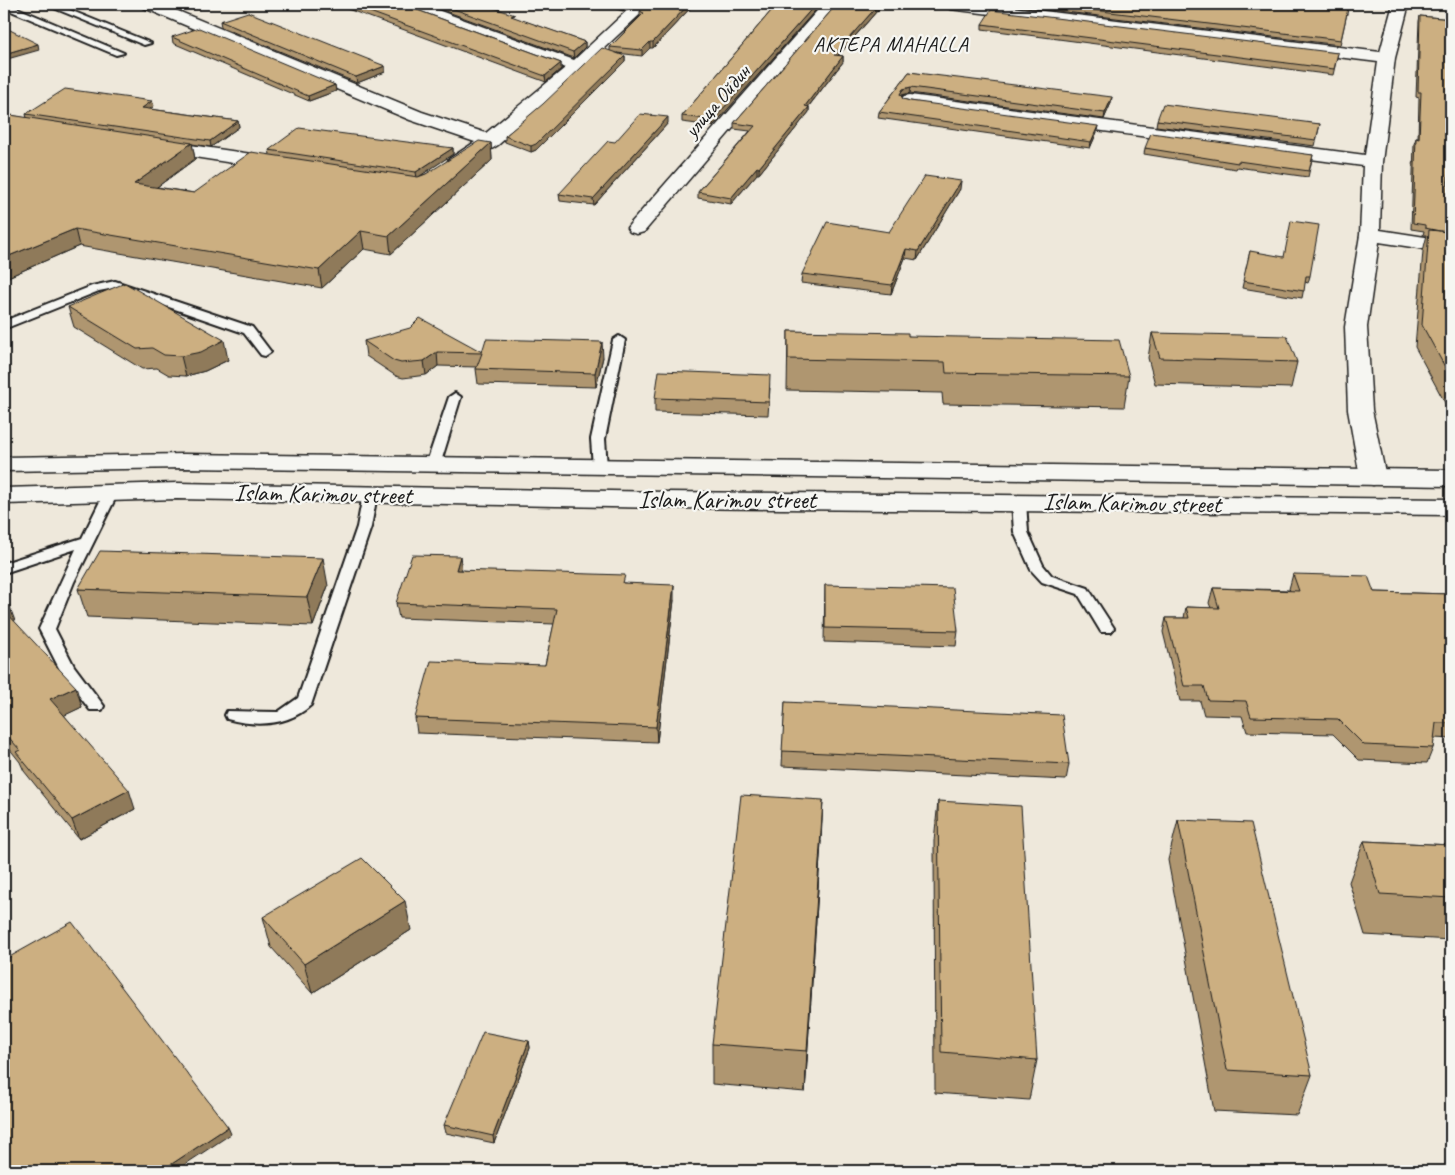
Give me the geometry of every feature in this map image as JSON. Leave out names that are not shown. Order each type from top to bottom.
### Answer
[{"type":"street","points":[[148,4],[416,116],[491,141]]},
{"type":"street","points":[[407,4],[575,66]]},
{"type":"street","points":[[444,171],[491,141],[536,104],[643,4]]},
{"type":"street","name":"улица Ойдин","points":[[637,228],[831,4]]},
{"type":"street","points":[[950,4],[1387,58]]},
{"type":"street","points":[[1373,477],[1360,410],[1356,327],[1370,235],[1373,162],[1387,58],[1401,4]]},
{"type":"street","points":[[910,100],[1373,162]]},
{"type":"street","points":[[140,143],[295,166]]},
{"type":"street","points":[[1370,235],[1451,247]]},
{"type":"street","name":"Islam Karimov street","points":[[4,464],[184,461],[653,468],[927,469],[1451,478]]},
{"type":"street","points":[[653,468],[654,500]]},
{"type":"street","name":"Islam Karimov street","points":[[4,496],[178,491],[654,500],[1451,507]]},
{"type":"lane","points":[[48,4],[146,43]]},
{"type":"lane","points":[[4,5],[119,53]]},
{"type":"lane","points":[[4,325],[96,288],[115,284],[248,330],[264,352]]},
{"type":"lane","points":[[600,467],[598,439],[619,340]]},
{"type":"lane","points":[[433,465],[455,396]]},
{"type":"lane","points":[[96,706],[67,668],[47,630],[86,541],[111,493]]},
{"type":"lane","points":[[233,715],[282,718],[296,711],[305,701],[361,536],[370,495]]},
{"type":"lane","points":[[1019,502],[1021,532],[1036,567],[1047,579],[1083,591],[1106,628]]},
{"type":"lane","points":[[4,568],[86,541]]},
{"type":"building","points":[[348,4],[401,4],[561,63],[545,76]]},
{"type":"building","points":[[440,4],[483,4],[585,42],[573,52]]},
{"type":"building","points":[[647,4],[689,4],[653,42],[650,42],[642,50],[610,47],[644,13],[640,11]]},
{"type":"building","points":[[777,4],[816,4],[713,120],[682,116]]},
{"type":"building","points":[[837,4],[879,4],[834,55],[843,56],[805,106],[809,107],[759,168],[757,167],[731,198],[698,192],[755,126],[734,123]]},
{"type":"building","points":[[1044,4],[1349,4],[1341,40]]},
{"type":"building","points":[[991,10],[1338,53],[1334,69],[982,24]]},
{"type":"building","points":[[248,12],[385,66],[356,77],[220,21]]},
{"type":"building","points":[[1420,16],[1451,19],[1451,175],[1448,175],[1445,232],[1425,228],[1425,225],[1413,223],[1416,138],[1419,139],[1421,92],[1418,92]]},
{"type":"building","points":[[4,27],[38,44],[4,54]]},
{"type":"building","points":[[199,28],[335,85],[308,96],[172,37]]},
{"type":"building","points":[[602,48],[625,56],[536,144],[531,146],[505,136],[543,104]]},
{"type":"building","points":[[909,72],[1112,97],[1105,113],[911,87],[903,89],[900,94],[903,99],[910,101],[1098,126],[1091,142],[879,112]]},
{"type":"building","points":[[65,89],[152,101],[142,108],[238,121],[210,141],[26,114]]},
{"type":"building","points":[[1163,104],[1320,124],[1316,140],[1157,120]]},
{"type":"building","points":[[4,114],[192,143],[134,184],[194,193],[251,152],[418,177],[479,141],[491,143],[389,236],[361,231],[319,270],[75,229],[4,258]]},
{"type":"building","points":[[640,114],[668,117],[593,199],[559,194],[608,141],[615,142]]},
{"type":"building","points":[[299,128],[453,148],[416,172],[269,150]]},
{"type":"building","points":[[1151,133],[1313,155],[1309,171],[1238,161],[1238,163],[1145,148]]},
{"type":"building","points":[[925,176],[961,181],[918,251],[906,249],[892,285],[802,274],[827,222],[889,232]]},
{"type":"building","points":[[1291,221],[1319,225],[1310,276],[1306,276],[1304,291],[1243,281],[1250,251],[1284,257]]},
{"type":"building","points":[[1429,230],[1451,232],[1451,378],[1422,325]]},
{"type":"building","points":[[125,283],[224,340],[201,352],[181,356],[164,355],[152,348],[137,349],[68,307]]},
{"type":"building","points":[[420,318],[482,352],[486,339],[602,342],[595,373],[476,369],[482,353],[437,352],[424,361],[401,363],[394,361],[364,341],[410,328]]},
{"type":"building","points":[[788,331],[908,333],[908,336],[1119,340],[1129,376],[946,373],[945,362],[788,359]]},
{"type":"building","points":[[1152,333],[1287,336],[1297,362],[1160,358]]},
{"type":"building","points":[[659,371],[770,375],[769,402],[655,398]]},
{"type":"building","points":[[100,551],[323,558],[307,597],[78,589]]},
{"type":"building","points":[[412,555],[460,556],[456,570],[625,575],[623,583],[674,585],[656,727],[415,718],[431,661],[545,665],[557,609],[396,603]]},
{"type":"building","points":[[1293,574],[1368,576],[1374,592],[1451,594],[1451,723],[1436,723],[1433,748],[1364,745],[1338,719],[1251,717],[1246,701],[1208,700],[1204,686],[1184,686],[1166,618],[1189,618],[1186,607],[1219,608],[1213,588],[1299,591]]},
{"type":"building","points":[[825,585],[953,588],[958,631],[825,628]]},
{"type":"building","points":[[4,610],[76,687],[50,699],[129,790],[72,820],[16,752],[20,750],[4,732]]},
{"type":"building","points":[[785,702],[1062,715],[1069,764],[782,751]]},
{"type":"building","points":[[741,795],[823,800],[807,1051],[712,1044]]},
{"type":"building","points":[[938,801],[1021,806],[1037,1060],[941,1052]]},
{"type":"building","points":[[1178,820],[1251,823],[1312,1075],[1227,1070]]},
{"type":"building","points":[[1364,841],[1451,845],[1451,898],[1380,894]]},
{"type":"building","points":[[362,858],[405,901],[304,964],[263,917]]},
{"type":"building","points":[[72,922],[228,1127],[161,1171],[4,1171],[4,960]]},
{"type":"building","points":[[483,1032],[529,1041],[493,1136],[444,1125]]},
{"type":"building","points":[[251,1166],[387,1171],[250,1171]]},
{"type":"district","name":"AKTEPA MAHALLA","points":[[891,44]]}]
